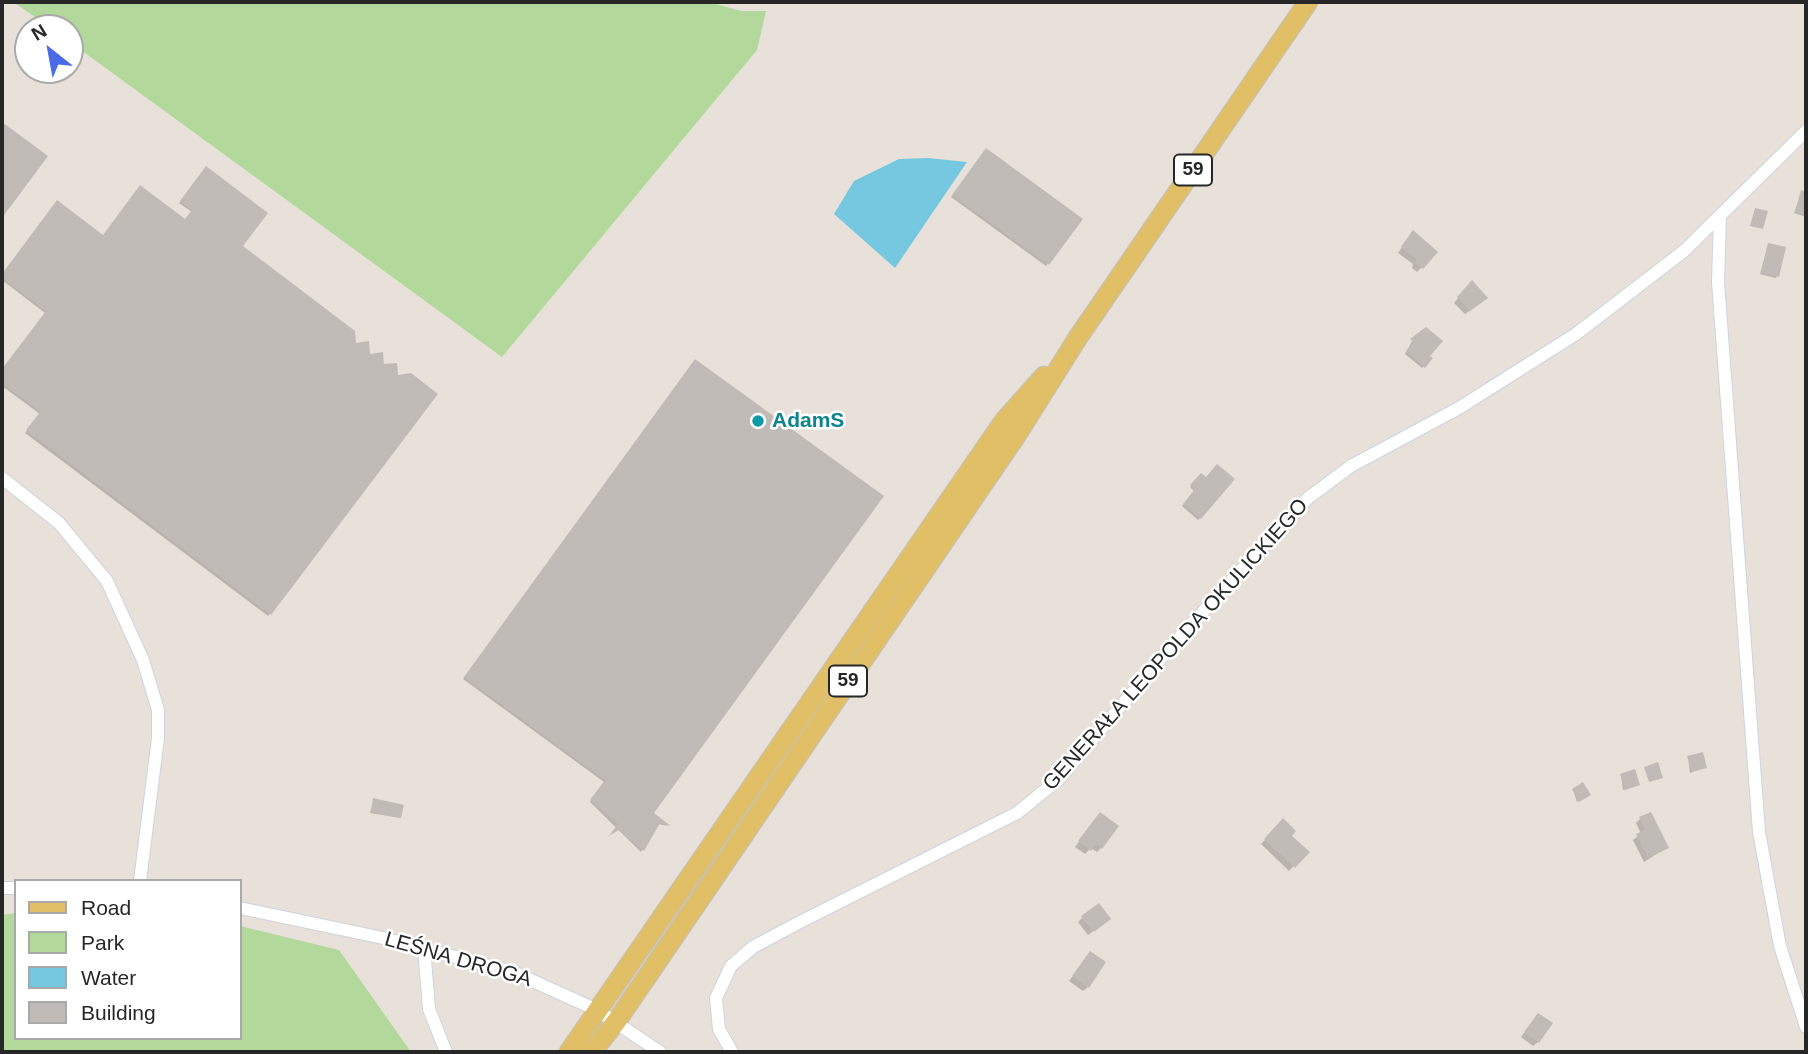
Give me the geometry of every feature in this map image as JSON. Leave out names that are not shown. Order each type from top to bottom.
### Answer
[{"type":"main road","name":"59","points":[[592,1052],[616,1022],[1018,433],[1077,339],[1308,2]]},
{"type":"main road","name":"59","points":[[569,1052],[775,758],[1004,421],[1077,339]]},
{"type":"street","name":"GENERAŁA LEOPOLDA OKULICKIEGO","points":[[732,1052],[719,1029],[716,998],[731,966],[753,947],[1017,813],[1059,779],[1174,643],[1308,498],[1351,466],[1459,408],[1576,334],[1659,272],[1720,217],[1806,131]]},
{"type":"street","points":[[1720,217],[1718,282],[1759,832],[1780,946],[1806,1027]]},
{"type":"street","points":[[2,478],[59,523],[107,581],[143,660],[158,710],[158,729],[140,879]]},
{"type":"street","name":"LEŚNA DROGA","points":[[242,908],[424,948],[513,972],[597,1010],[660,1052]]},
{"type":"street","points":[[424,948],[429,1009],[446,1052]]},
{"type":"green space","points":[[13,2],[709,2],[741,11],[766,11],[757,50],[502,357],[84,52],[84,14],[31,14]]},
{"type":"green space","points":[[14,913],[14,1040],[242,1040],[242,926],[339,950],[411,1052],[2,1052],[2,915]]},
{"type":"water","points":[[928,158],[967,162],[895,268],[834,214],[854,181],[899,159]]},
{"type":"building","points":[[2,122],[48,156],[2,218]]},
{"type":"building","points":[[986,148],[1083,219],[1049,265],[952,195]]},
{"type":"building","points":[[206,166],[268,213],[243,246],[355,331],[356,343],[369,341],[370,354],[383,352],[384,364],[397,363],[398,375],[411,373],[438,394],[271,615],[26,430],[40,412],[2,383],[2,369],[46,311],[2,278],[2,274],[57,200],[103,235],[140,185],[185,219],[192,210],[180,201]]},
{"type":"building","points":[[1801,190],[1806,192],[1806,215],[1795,212]]},
{"type":"building","points":[[1755,208],[1768,211],[1763,229],[1750,226]]},
{"type":"building","points":[[1413,230],[1438,252],[1423,269],[1415,263],[1417,259],[1401,247]]},
{"type":"building","points":[[1768,243],[1786,247],[1779,277],[1761,273]]},
{"type":"building","points":[[1472,280],[1488,298],[1470,311],[1457,297]]},
{"type":"building","points":[[1426,327],[1443,341],[1430,356],[1433,358],[1425,368],[1406,351],[1414,342],[1410,339]]},
{"type":"building","points":[[695,359],[884,496],[654,813],[671,826],[660,823],[644,851],[619,830],[609,836],[618,824],[590,800],[605,780],[464,677]]},
{"type":"building","points":[[1217,464],[1235,479],[1201,519],[1183,504],[1195,489],[1190,485],[1201,473],[1206,477]]},
{"type":"building","points":[[1703,752],[1707,768],[1692,772],[1687,756]]},
{"type":"building","points":[[1658,762],[1663,778],[1649,782],[1644,767]]},
{"type":"building","points":[[1635,769],[1640,785],[1625,790],[1620,774]]},
{"type":"building","points":[[1583,782],[1591,795],[1579,802],[1572,789]]},
{"type":"building","points":[[373,798],[404,805],[401,818],[371,812]]},
{"type":"building","points":[[1100,812],[1119,826],[1102,849],[1096,844],[1091,851],[1078,841]]},
{"type":"building","points":[[1651,812],[1669,848],[1648,858],[1636,834],[1645,830],[1639,817]]},
{"type":"building","points":[[1283,818],[1296,831],[1292,836],[1310,852],[1295,868],[1264,839]]},
{"type":"building","points":[[1099,903],[1111,919],[1094,932],[1081,916]]},
{"type":"building","points":[[1090,951],[1106,962],[1089,988],[1072,976]]},
{"type":"building","points":[[1538,1013],[1553,1023],[1539,1043],[1524,1032]]},
{"type":"place","name":"AdamS","points":[[758,421]]}]
